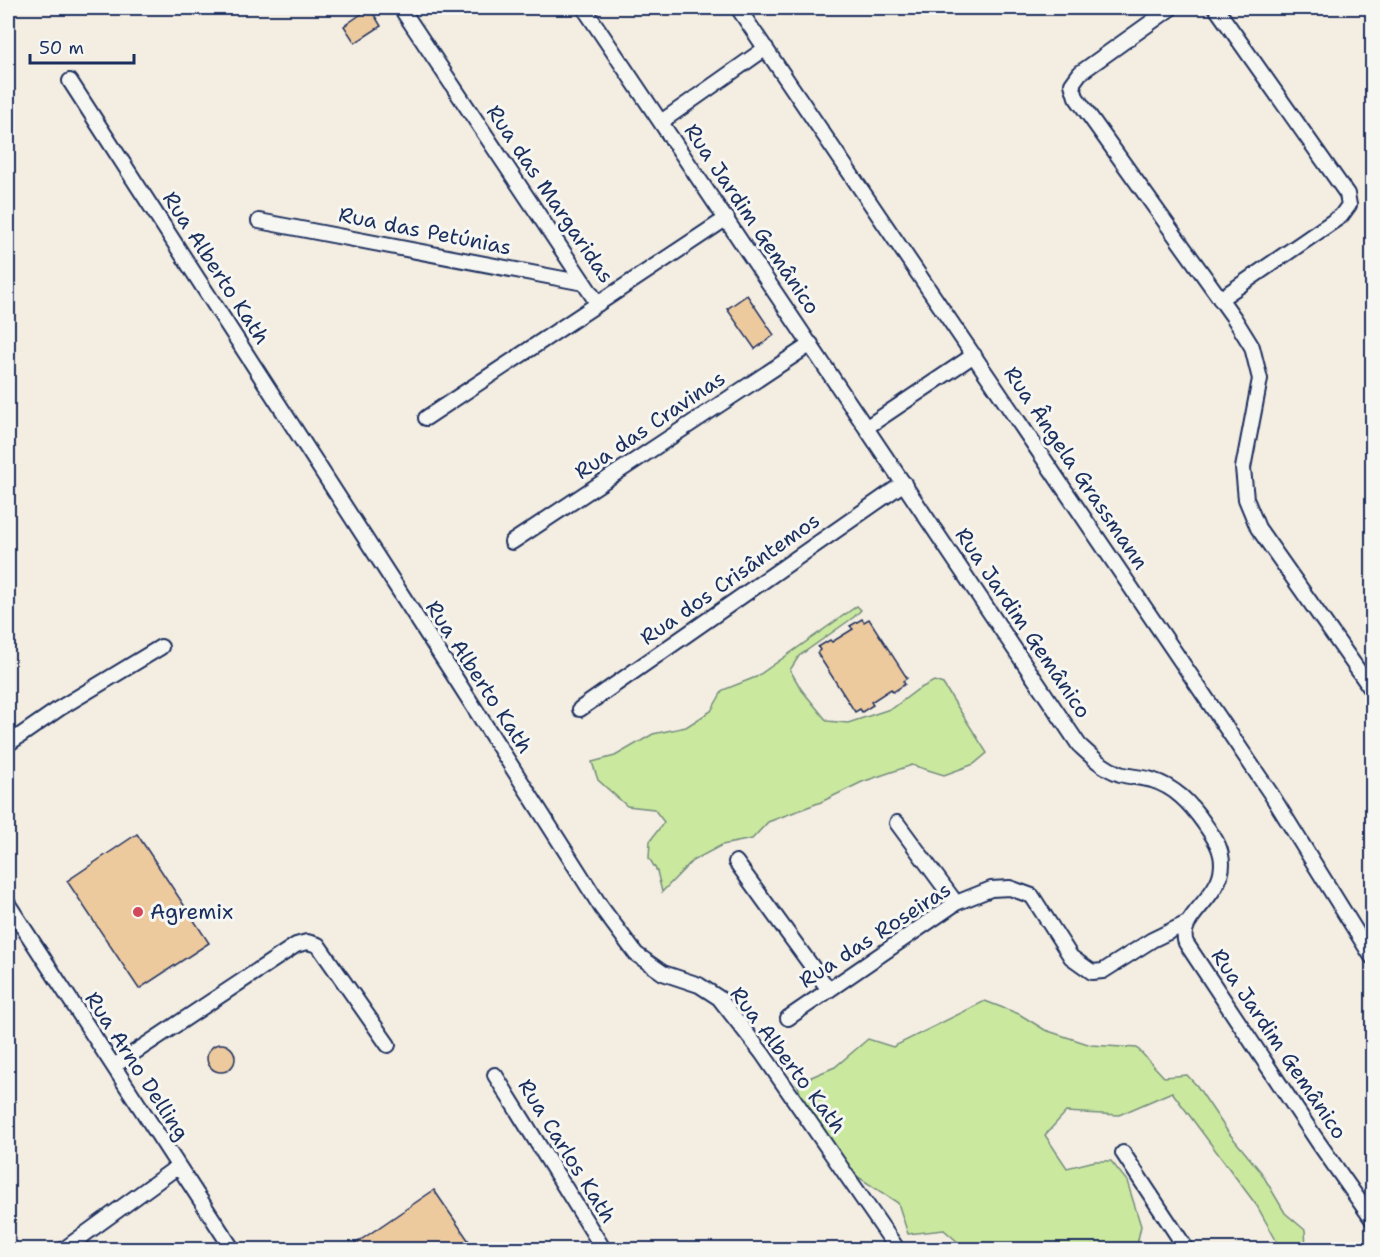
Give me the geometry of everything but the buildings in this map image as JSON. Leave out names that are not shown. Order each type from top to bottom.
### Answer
[{"type":"street","name":"Rua das Margaridas","points":[[401,8],[598,304],[727,218]]},
{"type":"street","name":"Rua Jardim Gemânico","points":[[584,8],[1079,745],[1098,763],[1120,774],[1152,780],[1182,796],[1196,811],[1215,840],[1221,853],[1223,868],[1218,883],[1187,923],[1184,936],[1186,943],[1372,1219]]},
{"type":"street","name":"Rua Ângela Grassmann","points":[[738,8],[1271,794],[1372,957]]},
{"type":"street","points":[[1170,8],[1080,73],[1072,84],[1076,97],[1252,347],[1260,379],[1243,468],[1246,499],[1257,528],[1372,690]]},
{"type":"street","points":[[1216,8],[1347,194],[1349,205],[1341,216],[1220,299]]},
{"type":"street","points":[[661,122],[766,48]]},
{"type":"street","name":"Rua Alberto Kath","points":[[70,81],[456,678],[601,907],[636,954],[663,973],[699,985],[719,998],[762,1053],[898,1250]]},
{"type":"street","name":"Rua das Petúnias","points":[[259,221],[584,283]]},
{"type":"street","points":[[426,418],[598,304]]},
{"type":"street","name":"Rua das Cravinas","points":[[512,542],[811,344]]},
{"type":"street","points":[[867,427],[974,355]]},
{"type":"street","name":"Rua dos Crisântemos","points":[[580,709],[904,483]]},
{"type":"street","points":[[8,744],[60,708],[161,647]]},
{"type":"street","points":[[897,823],[956,903]]},
{"type":"street","points":[[736,862],[829,990]]},
{"type":"street","name":"Rua das Roseiras","points":[[788,1018],[956,903],[991,889],[1010,888],[1032,896],[1071,957],[1092,972],[1104,971],[1152,940],[1187,923]]},
{"type":"street","name":"Rua Arno Delling","points":[[8,904],[233,1250]]},
{"type":"street","points":[[114,1066],[296,945],[306,942],[318,945],[388,1045]]},
{"type":"street","name":"Rua Carlos Kath","points":[[495,1075],[604,1250]]},
{"type":"street","points":[[1123,1153],[1187,1250]]},
{"type":"street","points":[[63,1250],[177,1167]]},
{"type":"green space","points":[[857,606],[861,610],[854,617],[799,656],[790,670],[801,689],[827,721],[848,723],[893,708],[917,690],[934,681],[943,684],[987,753],[974,764],[944,775],[912,765],[862,782],[821,802],[768,822],[752,839],[722,845],[692,861],[662,892],[657,871],[649,858],[650,841],[664,822],[654,809],[627,806],[598,780],[592,762],[615,756],[653,734],[686,727],[711,711],[723,690],[756,677]]},
{"type":"green space","points":[[985,1001],[1019,1014],[1045,1030],[1091,1045],[1137,1048],[1164,1077],[1187,1075],[1228,1132],[1261,1172],[1285,1213],[1305,1230],[1306,1249],[1281,1249],[1257,1206],[1172,1092],[1119,1115],[1066,1112],[1045,1135],[1067,1168],[1095,1161],[1111,1161],[1127,1181],[1141,1226],[1136,1249],[966,1249],[944,1230],[908,1234],[898,1203],[852,1173],[804,1106],[797,1083],[835,1067],[868,1039],[893,1047]]},
{"type":"place","name":"Agremix","points":[[138,912]]}]
